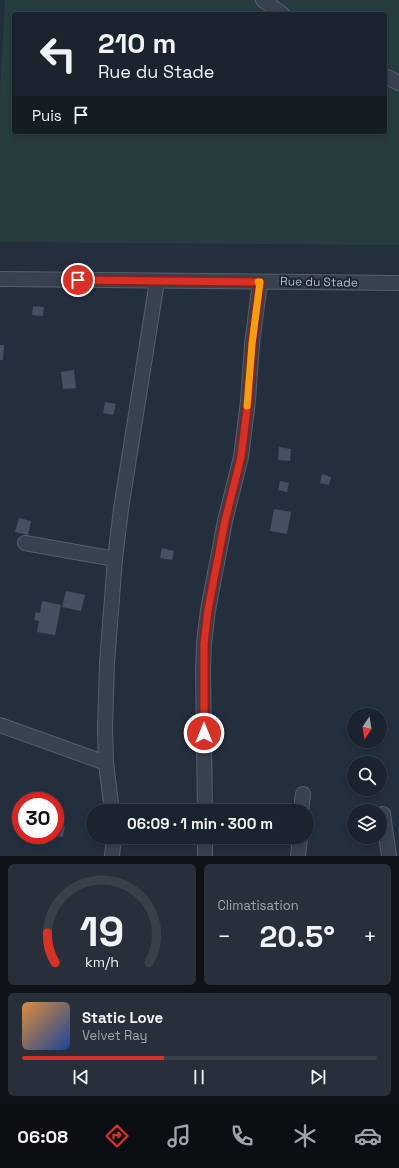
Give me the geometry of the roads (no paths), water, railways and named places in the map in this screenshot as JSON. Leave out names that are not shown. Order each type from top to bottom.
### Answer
[{"type":"street","points":[[262,0],[279,12]]},
{"type":"street","points":[[387,77],[399,84]]},
{"type":"street","name":"Rue du Stade","points":[[0,279],[399,283]]},
{"type":"street","points":[[111,804],[106,763],[105,728],[107,663],[115,559],[121,509],[157,281]]},
{"type":"street","points":[[205,804],[204,643],[208,610],[224,528],[241,457],[248,401],[252,344],[260,282]]},
{"type":"street","points":[[25,542],[115,559]]},
{"type":"street","points":[[0,725],[106,763]]},
{"type":"street","points":[[302,804],[303,794]]},
{"type":"street","points":[[387,842],[389,856]]},
{"type":"street","points":[[112,856],[113,844]]},
{"type":"street","points":[[205,844],[205,856]]},
{"type":"street","points":[[298,856],[299,844]]}]
